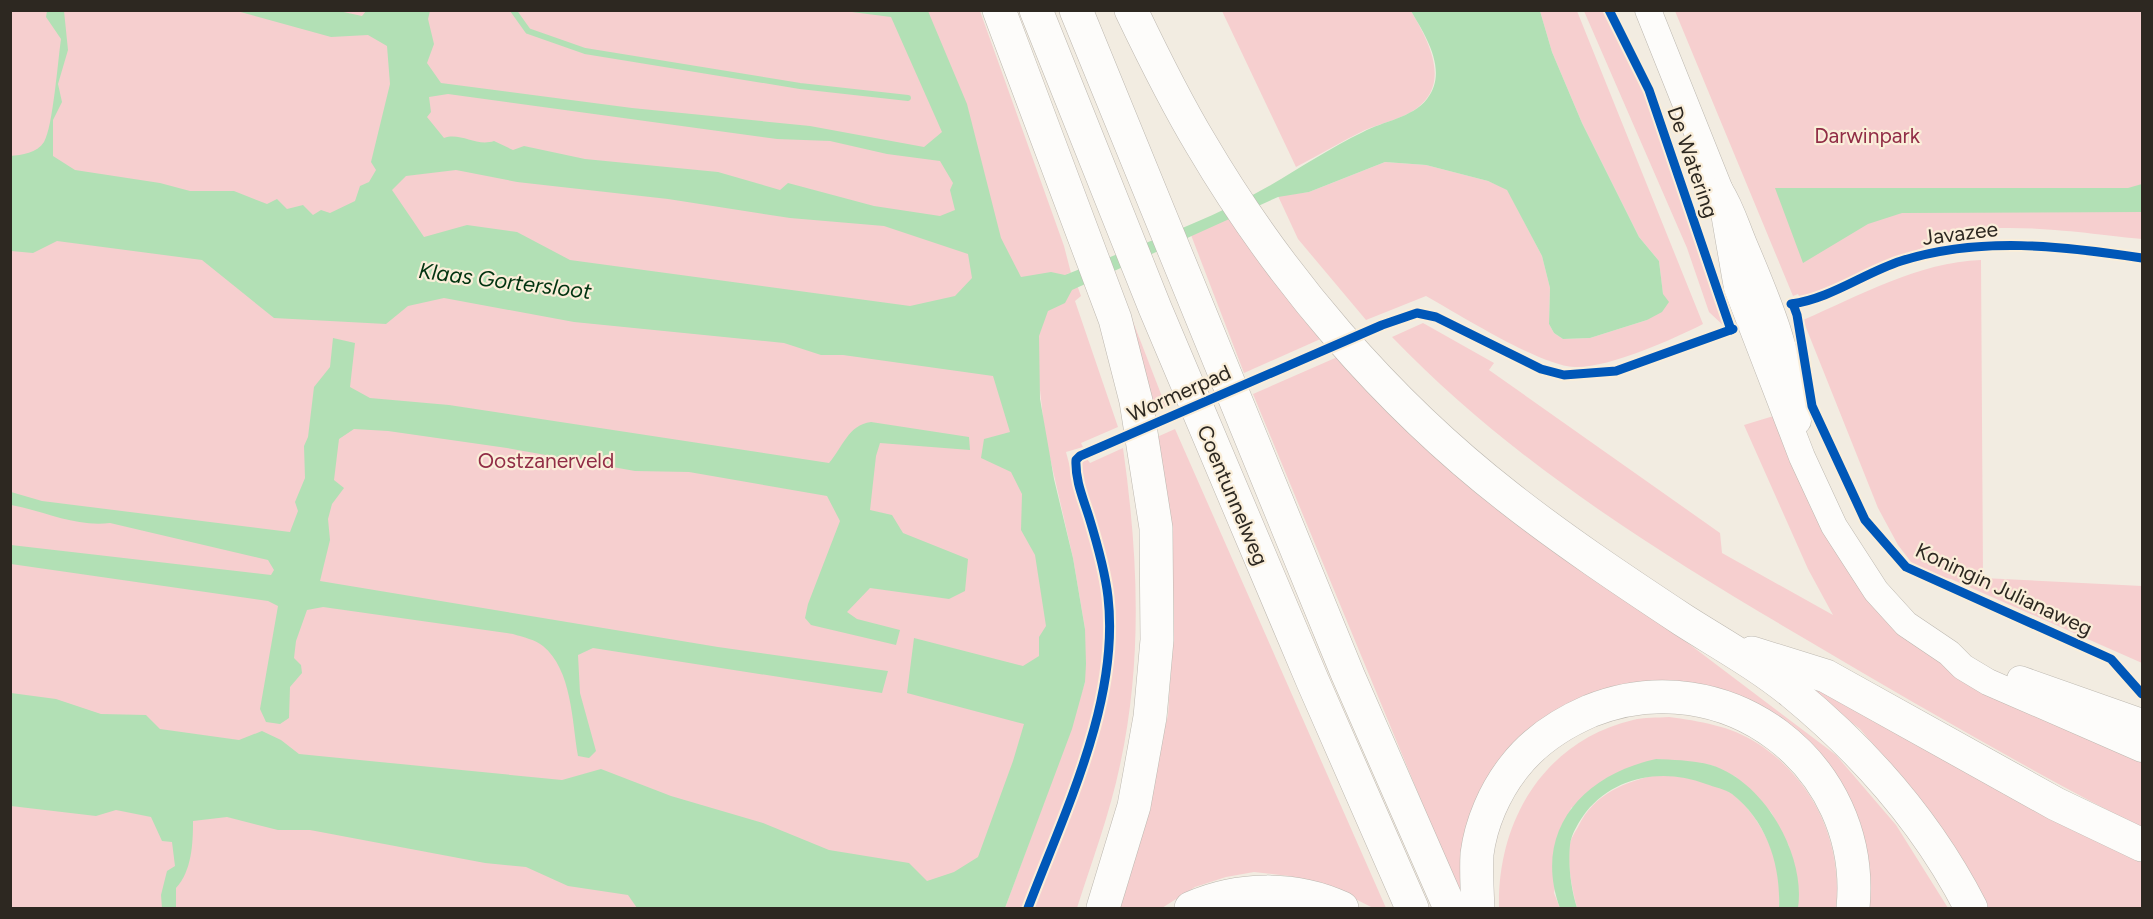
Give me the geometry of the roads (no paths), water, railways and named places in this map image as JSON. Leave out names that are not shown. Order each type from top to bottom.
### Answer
[{"type":"highway","points":[[999,10],[1115,319],[1136,401],[1156,528],[1157,640],[1150,717],[1134,806],[1103,909]]},
{"type":"highway","name":"Coentunnelweg","points":[[1036,10],[1155,308],[1412,909]]},
{"type":"highway","name":"Coentunnelweg","points":[[1076,10],[1348,675],[1450,909]]},
{"type":"highway","points":[[1131,10],[1166,81],[1221,176],[1301,288],[1356,353],[1427,426],[1508,497],[1624,581],[1791,691],[1857,751],[1911,811],[1957,879],[1971,909]]},
{"type":"highway","points":[[1718,642],[1826,676],[2056,804],[2142,845]]},
{"type":"highway","points":[[1478,909],[1478,853],[1485,822],[1505,778],[1530,748],[1563,723],[1603,706],[1623,701],[1666,697],[1708,702],[1744,714],[1778,735],[1807,762],[1829,793],[1845,827],[1852,863],[1853,909]]},
{"type":"highway","points":[[1191,909],[1229,896],[1273,892],[1320,899],[1342,909]]},
{"type":"main road","name":"De Watering","points":[[1648,10],[1720,190],[1731,208],[1776,319],[1794,385],[1802,457]]},
{"type":"main road","name":"De Watering","points":[[1720,190],[1735,279],[1802,457]]},
{"type":"main road","points":[[1802,457],[1834,526],[1876,591],[1906,624],[1949,652],[2142,722]]},
{"type":"main road","points":[[1949,652],[1963,668],[1989,682],[2142,749]]},
{"type":"water","name":"Klaas Gortersloot","points":[[47,11],[64,11],[68,50],[58,84],[62,102],[53,120],[53,156],[75,170],[160,183],[190,191],[234,191],[267,204],[277,199],[287,209],[303,205],[313,215],[321,210],[330,213],[355,201],[360,186],[369,182],[376,170],[371,162],[390,84],[387,46],[368,35],[331,37],[237,11],[339,11],[362,16],[366,11],[430,11],[428,19],[434,44],[427,63],[441,83],[632,108],[810,126],[924,147],[942,132],[891,17],[844,11],[928,11],[967,104],[1001,238],[1021,277],[1051,272],[1065,275],[1220,212],[1351,138],[1413,111],[1427,99],[1436,77],[1433,54],[1411,11],[1540,11],[1552,52],[1582,123],[1639,237],[1659,261],[1663,294],[1669,302],[1662,312],[1647,320],[1590,338],[1563,339],[1554,333],[1549,324],[1550,288],[1542,256],[1507,190],[1488,181],[1426,165],[1385,162],[1309,192],[1278,197],[1072,290],[1065,303],[1048,311],[1039,336],[1040,399],[1054,479],[1073,558],[1085,629],[1085,682],[1072,729],[1005,908],[637,908],[628,895],[568,886],[526,867],[485,863],[310,830],[278,830],[227,817],[193,821],[193,838],[188,865],[176,888],[176,908],[162,908],[161,895],[167,871],[175,866],[172,842],[162,841],[151,817],[116,810],[96,816],[11,806],[11,693],[56,699],[101,714],[146,715],[160,729],[239,740],[262,731],[281,740],[299,754],[562,780],[601,769],[671,796],[763,823],[829,850],[909,863],[927,881],[954,872],[978,857],[1024,724],[907,693],[914,638],[1023,666],[1039,656],[1039,637],[1046,626],[1035,555],[1021,530],[1022,494],[1011,472],[981,458],[984,439],[1010,432],[993,376],[843,355],[821,355],[784,343],[574,322],[444,298],[408,306],[386,324],[274,318],[202,260],[57,241],[33,253],[11,251],[10,156],[29,153],[41,146],[47,134],[53,108],[61,39],[46,17]],"holes":[[[448,94],[777,139],[830,141],[887,154],[940,161],[953,183],[950,190],[955,210],[940,216],[874,206],[788,183],[780,190],[718,172],[585,159],[524,146],[513,150],[494,141],[444,138],[427,117],[431,112],[429,97]],[[456,170],[517,182],[668,199],[790,218],[884,226],[968,254],[972,278],[955,296],[910,306],[570,260],[517,232],[467,225],[424,237],[392,190],[406,176]]]},
{"type":"water","points":[[2142,184],[2142,212],[1902,213],[1868,224],[1803,263],[1775,188],[2128,188]]},
{"type":"water","points":[[333,338],[355,343],[350,387],[370,398],[449,405],[829,463],[851,432],[871,422],[969,437],[970,450],[880,443],[876,456],[870,510],[892,515],[903,533],[968,559],[965,591],[949,599],[870,588],[847,612],[857,619],[900,630],[896,645],[811,625],[805,618],[808,604],[840,521],[827,496],[689,472],[635,471],[507,448],[388,431],[354,429],[339,439],[334,480],[344,488],[332,504],[328,519],[330,540],[320,581],[718,647],[888,671],[882,693],[593,648],[578,655],[580,693],[596,751],[589,758],[578,756],[569,697],[560,668],[543,646],[529,639],[513,634],[323,607],[307,610],[296,641],[294,658],[301,665],[302,673],[290,687],[289,718],[280,724],[266,722],[260,709],[278,606],[268,601],[11,564],[11,545],[271,575],[274,570],[268,560],[110,523],[72,521],[11,505],[11,492],[42,501],[290,532],[298,511],[295,502],[305,478],[304,446],[308,437],[314,387],[330,367]]},
{"type":"water","points":[[1656,759],[1711,765],[1730,774],[1764,803],[1788,844],[1799,887],[1798,908],[1779,908],[1777,876],[1769,845],[1763,831],[1744,805],[1732,794],[1719,788],[1690,779],[1657,776],[1642,778],[1612,790],[1586,812],[1574,832],[1570,845],[1570,877],[1577,908],[1560,908],[1553,880],[1553,855],[1559,832],[1570,811],[1586,793],[1606,778],[1629,767]]},
{"type":"waterway","points":[[513,10],[528,31],[585,51],[800,86],[908,98]]},
{"type":"park label","name":"Darwinpark","points":[[1867,135]]},
{"type":"park label","name":"Oostzanerveld","points":[[546,460]]}]
